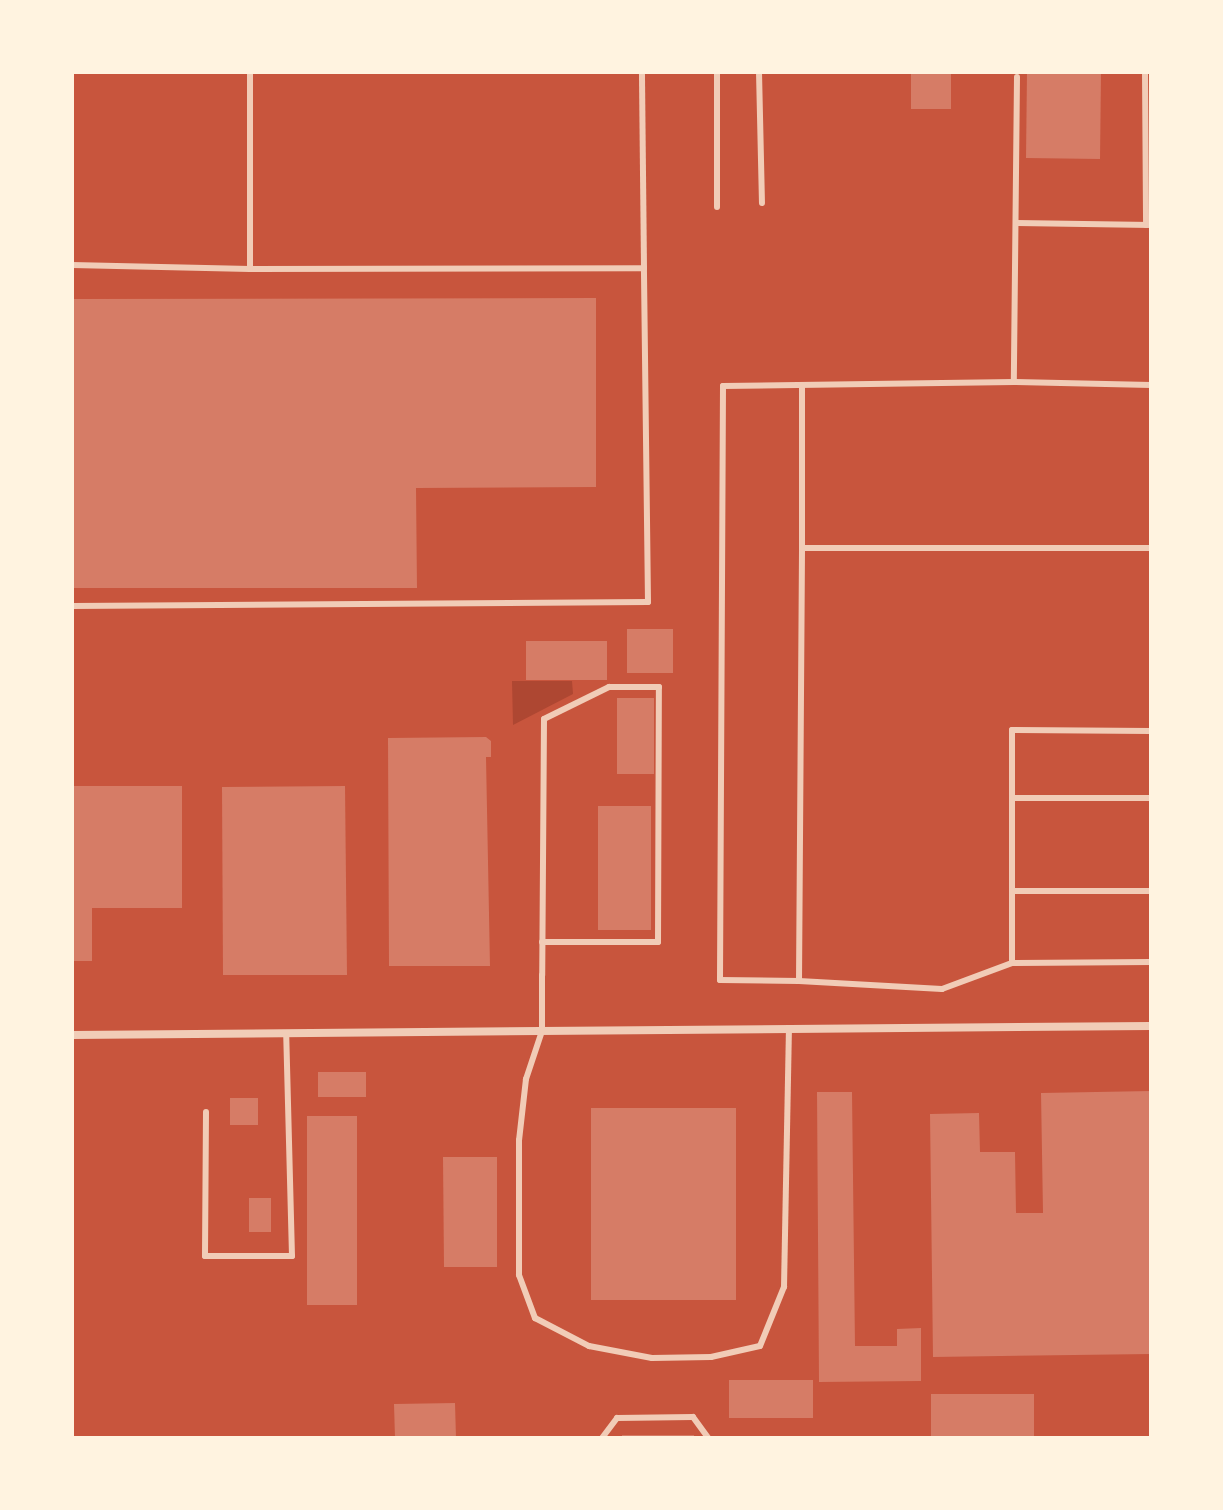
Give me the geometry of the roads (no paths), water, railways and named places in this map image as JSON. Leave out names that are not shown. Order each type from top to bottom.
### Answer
[{"type":"street","points":[[72,1035],[1151,1026]]},
{"type":"lane","points":[[250,72],[250,269]]},
{"type":"lane","points":[[72,606],[648,602],[642,72]]},
{"type":"lane","points":[[717,72],[717,207]]},
{"type":"lane","points":[[759,72],[762,203]]},
{"type":"lane","points":[[1017,223],[1148,225],[1145,72]]},
{"type":"lane","points":[[1014,382],[1017,77]]},
{"type":"lane","points":[[72,265],[250,269],[644,268]]},
{"type":"lane","points":[[1151,385],[1014,382],[723,386],[720,980],[942,989],[1012,963],[1151,962]]},
{"type":"lane","points":[[799,981],[802,385]]},
{"type":"lane","points":[[802,548],[1151,548]]},
{"type":"lane","points":[[542,942],[658,942],[659,687],[609,687],[544,719],[542,942],[542,1031],[526,1079],[519,1140],[519,1275],[535,1318],[589,1346],[652,1358],[711,1357],[760,1346],[784,1287],[789,1029]]},
{"type":"lane","points":[[1012,963],[1012,730],[1151,731]]},
{"type":"lane","points":[[1012,798],[1151,798]]},
{"type":"lane","points":[[1012,891],[1151,891]]},
{"type":"lane","points":[[206,1112],[205,1256],[292,1256],[286,1034]]},
{"type":"lane","points":[[602,1438],[617,1418],[693,1417],[708,1438]]}]
